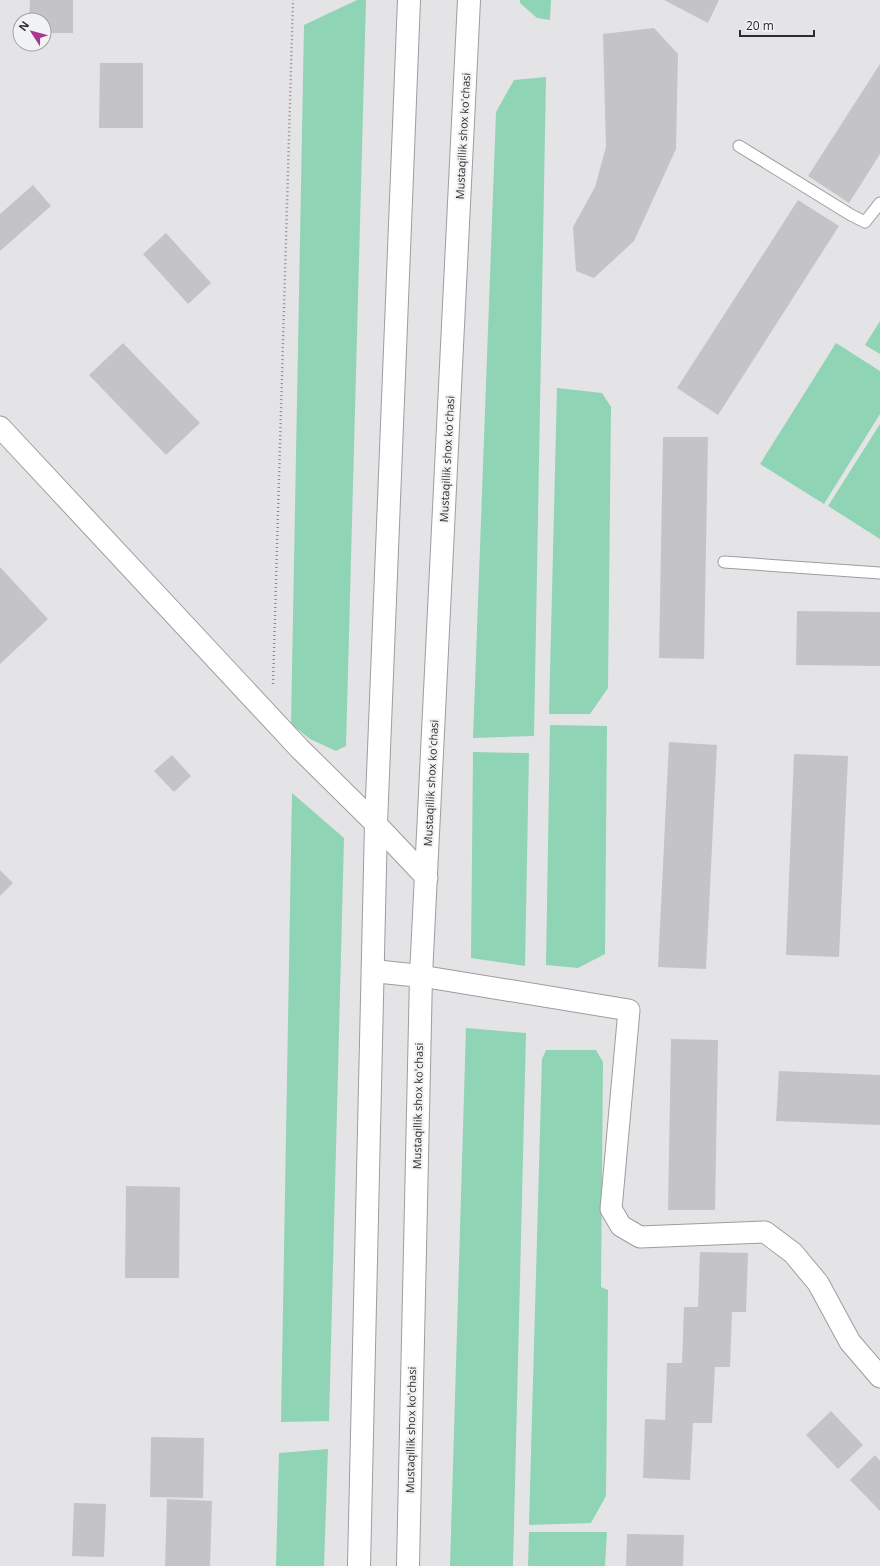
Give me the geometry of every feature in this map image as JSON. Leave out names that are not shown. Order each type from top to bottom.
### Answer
[{"type":"main road","points":[[359,1566],[376,824],[409,0]]},
{"type":"main road","name":"Mustaqillik shox ko'chasi","points":[[408,1566],[421,976],[469,0]]},
{"type":"main road","points":[[373,971],[421,976]]},
{"type":"street","points":[[0,426],[300,749],[376,824],[426,878]]},
{"type":"street","points":[[421,976],[628,1010],[611,1209],[621,1226],[640,1237],[765,1232],[793,1253],[818,1283],[850,1342],[880,1377]]},
{"type":"lane","points":[[739,146],[865,222],[880,203]]},
{"type":"lane","points":[[724,562],[880,573]]},
{"type":"path","points":[[272,719],[293,0]]},
{"type":"green space","points":[[357,0],[366,0],[346,746],[336,751],[310,739],[291,724],[304,25]]},
{"type":"green space","points":[[520,0],[551,0],[550,20],[537,18],[520,3]]},
{"type":"green space","points":[[546,77],[534,736],[473,738],[496,112],[514,80]]},
{"type":"green space","points":[[880,321],[880,354],[865,345]]},
{"type":"green space","points":[[836,343],[880,371],[880,414],[824,504],[760,464]]},
{"type":"green space","points":[[557,388],[602,393],[611,407],[608,688],[590,714],[549,714]]},
{"type":"green space","points":[[880,424],[880,539],[828,506]]},
{"type":"green space","points":[[550,725],[607,726],[605,954],[578,968],[546,965]]},
{"type":"green space","points":[[473,752],[529,753],[525,966],[471,958]]},
{"type":"green space","points":[[292,793],[344,838],[329,1421],[281,1422]]},
{"type":"green space","points":[[466,1028],[526,1033],[513,1566],[450,1566]]},
{"type":"green space","points":[[546,1050],[596,1050],[603,1062],[601,1287],[608,1290],[606,1496],[591,1523],[529,1525],[542,1059]]},
{"type":"green space","points":[[328,1449],[324,1566],[276,1566],[279,1453]]},
{"type":"green space","points":[[529,1532],[607,1532],[605,1566],[528,1566]]},
{"type":"building","points":[[30,0],[73,0],[73,33],[52,33],[52,12],[29,12]]},
{"type":"building","points":[[664,0],[719,0],[708,23]]},
{"type":"building","points":[[654,28],[678,54],[676,149],[634,241],[594,278],[576,271],[573,227],[595,187],[606,147],[603,34]]},
{"type":"building","points":[[100,63],[143,63],[143,128],[99,128]]},
{"type":"building","points":[[880,64],[880,154],[849,203],[808,176]]},
{"type":"building","points":[[33,185],[51,206],[0,251],[0,214]]},
{"type":"building","points":[[798,200],[839,226],[718,415],[677,388]]},
{"type":"building","points":[[166,233],[211,283],[188,304],[143,254]]},
{"type":"building","points":[[123,343],[200,423],[166,455],[89,375]]},
{"type":"building","points":[[663,437],[708,437],[704,659],[659,658]]},
{"type":"building","points":[[0,567],[48,619],[0,664]]},
{"type":"building","points":[[797,611],[880,612],[880,666],[796,665]]},
{"type":"building","points":[[669,742],[717,745],[706,969],[658,967]]},
{"type":"building","points":[[794,754],[848,756],[839,957],[786,955]]},
{"type":"building","points":[[172,755],[191,776],[174,792],[154,771]]},
{"type":"building","points":[[0,870],[13,883],[0,896]]},
{"type":"building","points":[[671,1039],[718,1040],[715,1210],[668,1210]]},
{"type":"building","points":[[779,1071],[880,1075],[880,1125],[776,1121]]},
{"type":"building","points":[[126,1186],[180,1187],[179,1278],[125,1278]]},
{"type":"building","points":[[700,1252],[748,1253],[746,1312],[732,1312],[730,1367],[715,1367],[712,1423],[693,1423],[690,1480],[643,1478],[645,1419],[665,1420],[667,1363],[682,1363],[684,1307],[698,1307]]},
{"type":"building","points":[[831,1411],[863,1445],[838,1469],[806,1435]]},
{"type":"building","points":[[151,1437],[204,1438],[203,1498],[150,1497]]},
{"type":"building","points":[[875,1455],[880,1461],[880,1511],[850,1480]]},
{"type":"building","points":[[167,1499],[212,1501],[210,1566],[165,1566]]},
{"type":"building","points":[[74,1503],[106,1504],[104,1557],[72,1556]]},
{"type":"building","points":[[627,1534],[684,1535],[683,1566],[626,1566]]}]
